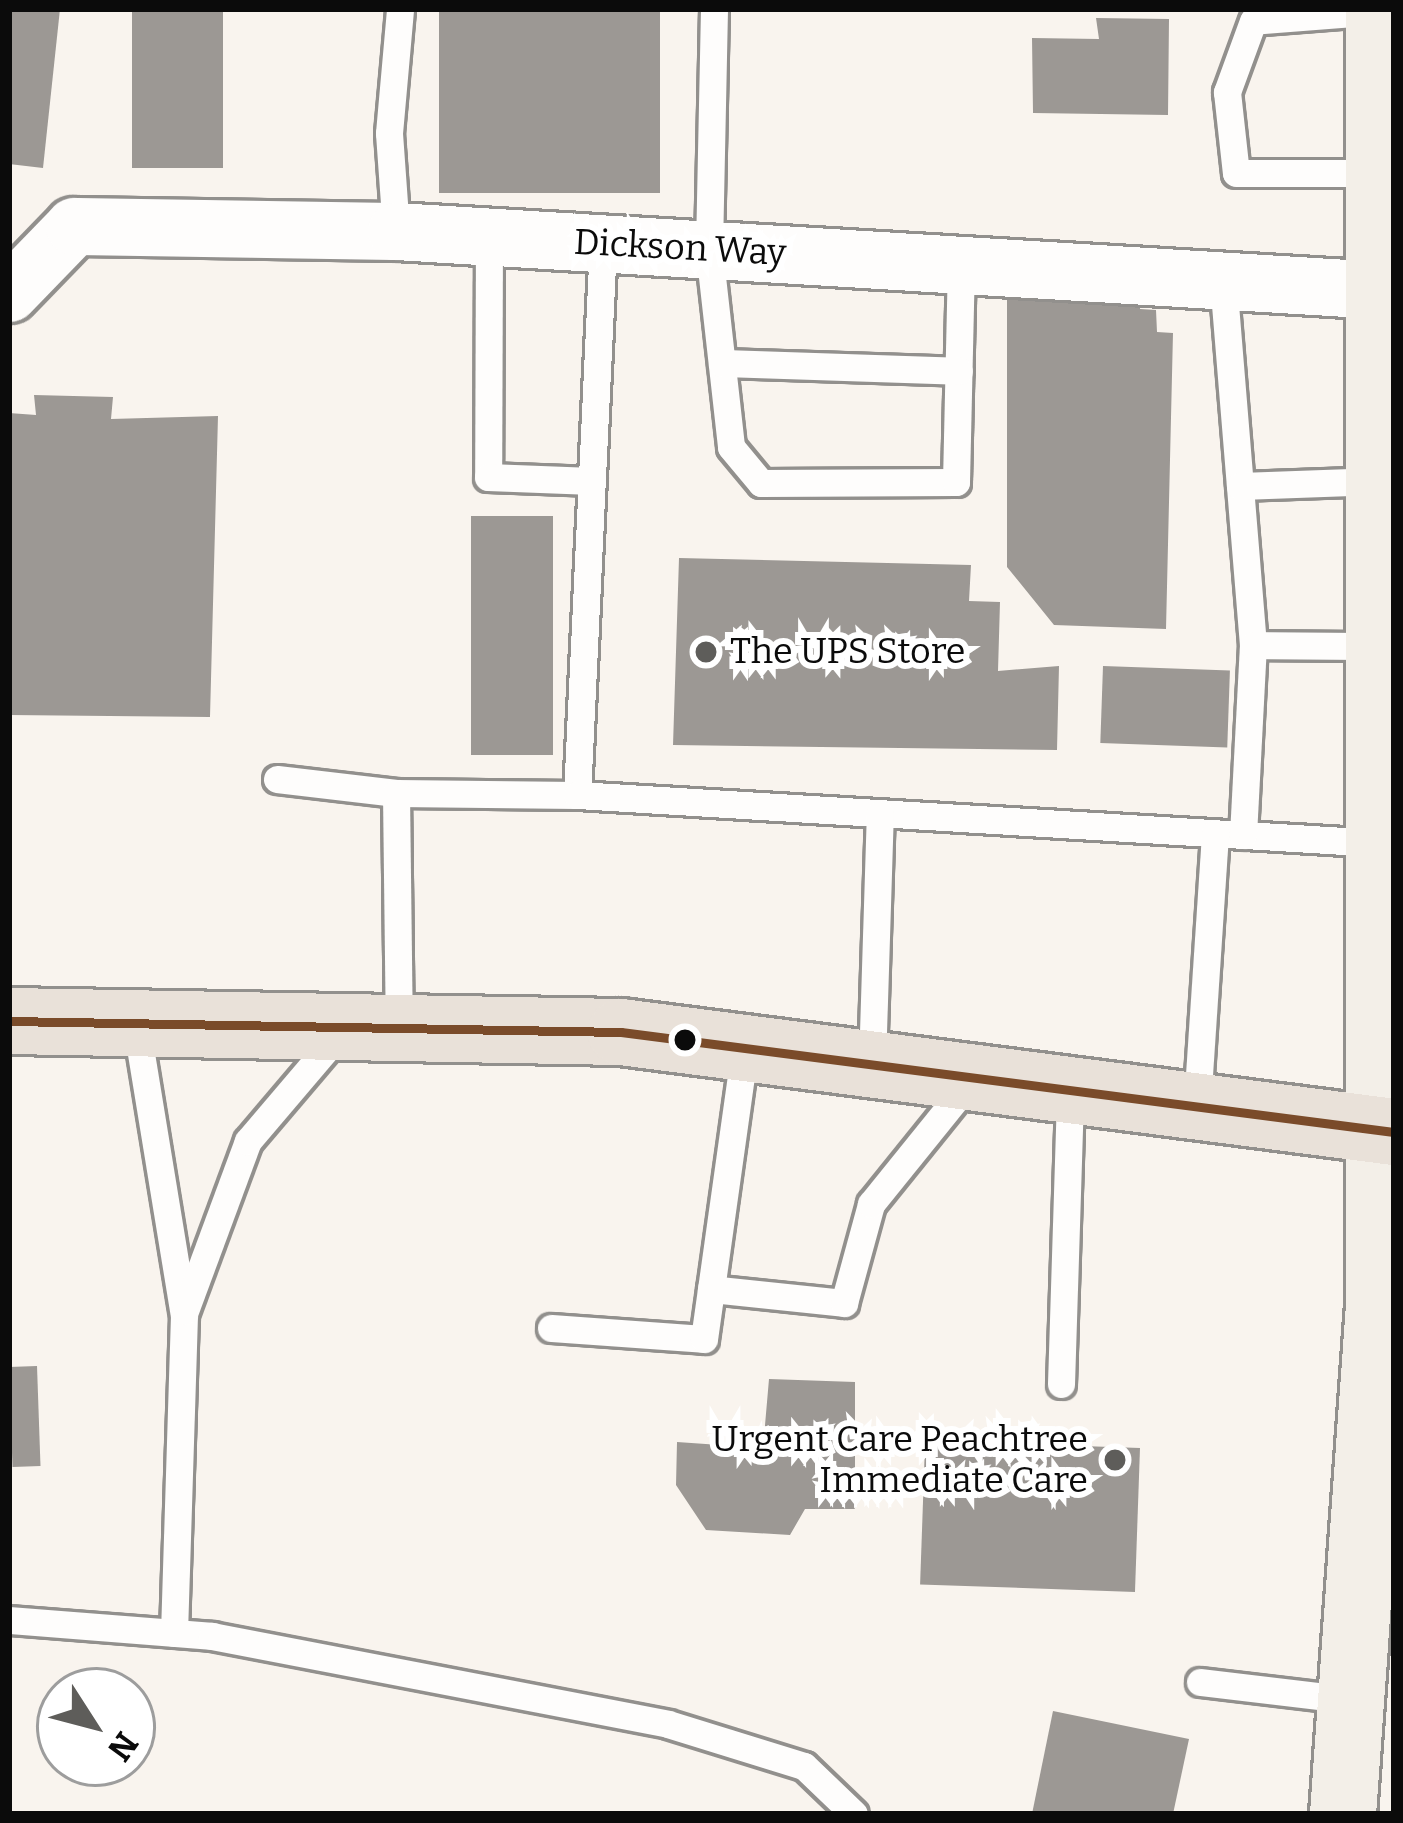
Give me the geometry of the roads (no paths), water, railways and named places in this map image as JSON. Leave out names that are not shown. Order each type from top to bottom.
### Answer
[{"type":"main road","points":[[9,1021],[621,1031],[1386,1131]]},
{"type":"street","points":[[1343,1814],[1360,1684],[1386,1131],[1378,843],[1384,615],[1379,481],[1387,416],[1379,10]]},
{"type":"street","name":"Dickson Way","points":[[9,293],[74,226],[396,231],[1223,280],[1383,230]]},
{"type":"lane","points":[[396,231],[389,133],[400,9]]},
{"type":"lane","points":[[714,9],[709,250],[730,447],[761,483],[956,482],[961,265]]},
{"type":"lane","points":[[1383,230],[1236,173],[1227,92],[1253,21],[1379,10],[1394,15]]},
{"type":"lane","points":[[489,237],[488,476],[592,481]]},
{"type":"lane","points":[[577,795],[603,244]]},
{"type":"lane","points":[[1197,1106],[1253,645],[1223,280]]},
{"type":"lane","points":[[722,363],[959,371]]},
{"type":"lane","points":[[1240,486],[1379,481]]},
{"type":"lane","points":[[1253,645],[1384,615]]},
{"type":"lane","points":[[277,779],[396,793],[577,795],[1378,843]]},
{"type":"lane","points":[[184,1315],[248,1141],[372,1027],[396,793]]},
{"type":"lane","points":[[872,1064],[880,814]]},
{"type":"lane","points":[[136,1023],[184,1315],[174,1633]]},
{"type":"lane","points":[[551,1328],[704,1340],[745,1047]]},
{"type":"lane","points":[[711,1289],[844,1303],[871,1204],[974,1077]]},
{"type":"lane","points":[[1061,1384],[1070,1090]]},
{"type":"lane","points":[[9,1620],[174,1633],[668,1724],[804,1766],[854,1814]]},
{"type":"lane","points":[[1200,1682],[1360,1684]]},
{"type":"place","name":"The UPS Store","points":[[706,652]]},
{"type":"place","name":"Urgent Care Peachtree Immediate Care","points":[[1115,1460]]}]
